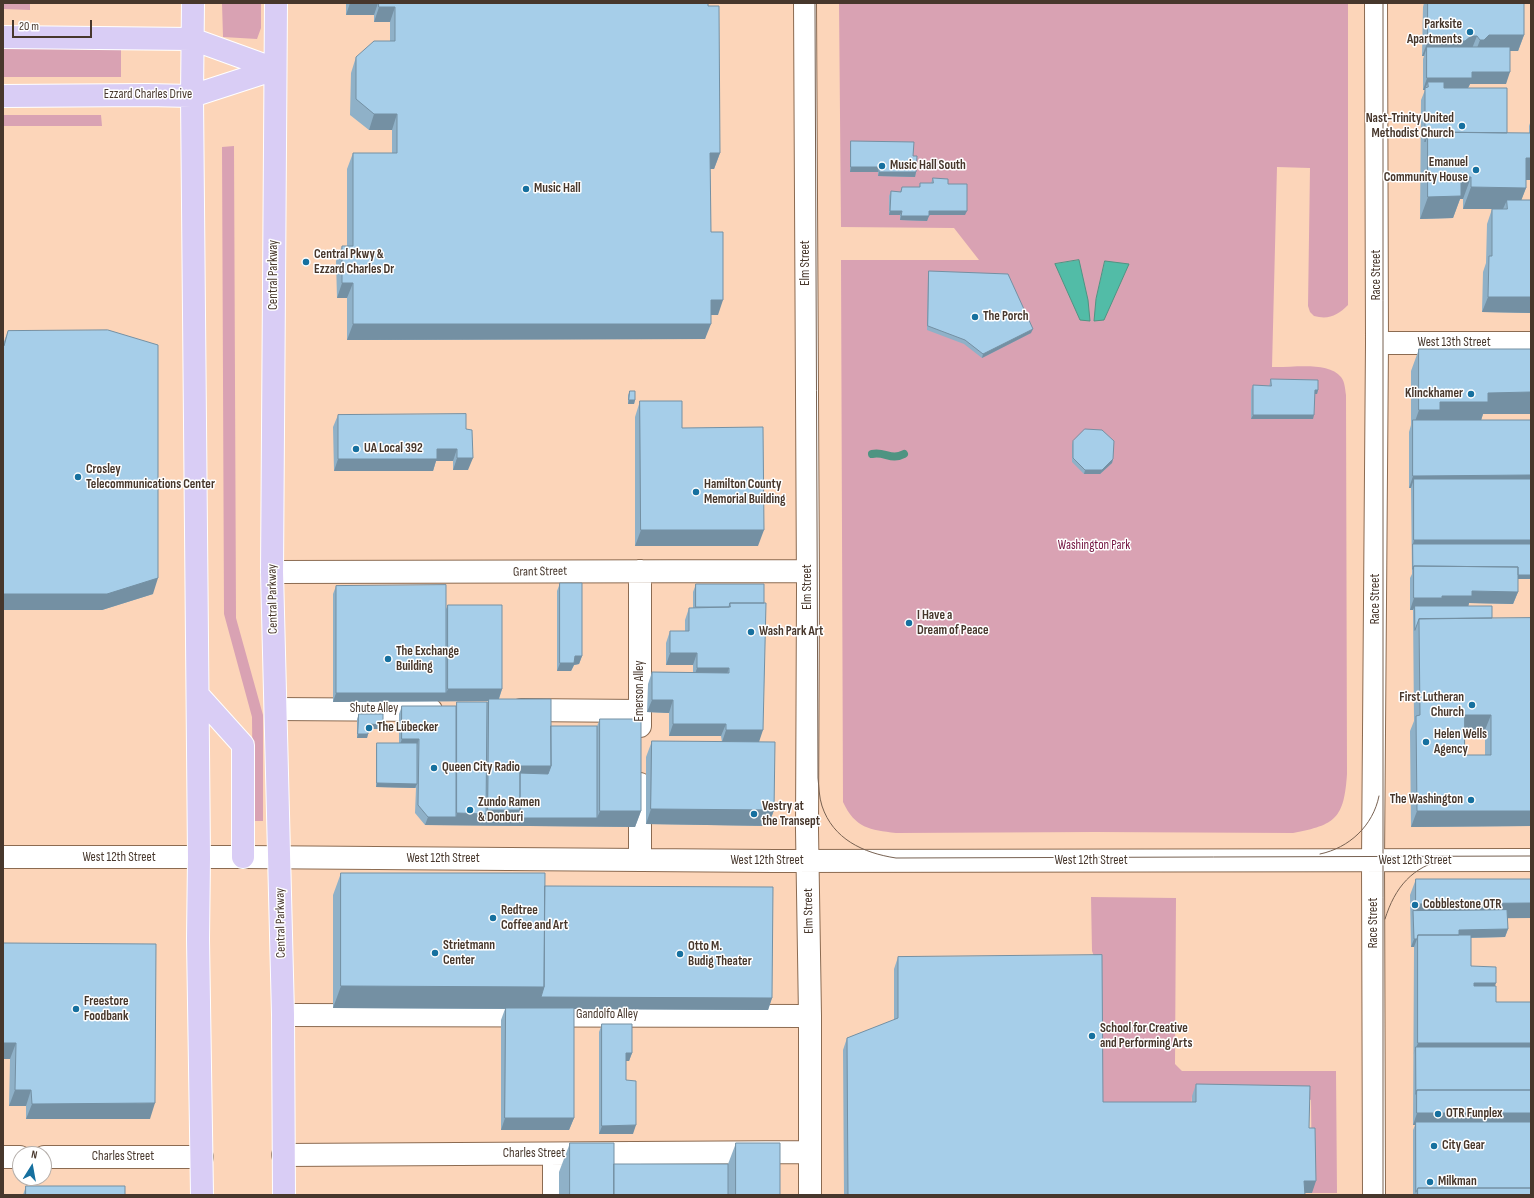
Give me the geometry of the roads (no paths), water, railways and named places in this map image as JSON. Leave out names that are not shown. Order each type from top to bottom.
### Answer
[{"type":"main road","points":[[193,3],[192,96],[198,695],[198,939],[202,1195]]},
{"type":"main road","name":"Central Parkway","points":[[276,3],[272,572],[276,709],[277,832],[283,1015],[284,1195]]},
{"type":"main road","points":[[3,37],[192,39],[275,69]]},
{"type":"main road","name":"Ezzard Charles Drive","points":[[3,96],[192,96],[275,69]]},
{"type":"main road","points":[[198,695],[243,745],[243,857]]},
{"type":"street","name":"Elm Street","points":[[805,3],[810,1195]]},
{"type":"street","name":"Race Street","points":[[1374,1195],[1373,861],[1377,342],[1376,3]]},
{"type":"street","name":"West 13th Street","points":[[1377,342],[1531,343]]},
{"type":"street","name":"Emerson Alley","points":[[640,571],[640,859]]},
{"type":"street","name":"Grant Street","points":[[272,572],[808,572]]},
{"type":"street","name":"Shute Alley","points":[[276,709],[449,710]]},
{"type":"street","points":[[504,710],[640,711]]},
{"type":"street","name":"West 12th Street","points":[[3,858],[279,857],[808,861],[1531,860]]},
{"type":"street","name":"Gandolfo Alley","points":[[283,1015],[810,1016]]},
{"type":"street","name":"Charles Street","points":[[283,1155],[810,1152]]},
{"type":"street","points":[[554,1154],[554,1195]]},
{"type":"street","name":"Charles Street","points":[[52,1157],[202,1157]]},
{"type":"water","points":[[1079,260],[1088,300],[1090,321],[1080,320],[1055,264]]},
{"type":"water","points":[[1105,261],[1129,264],[1104,320],[1094,321],[1096,299]]},
{"type":"waterway","points":[[872,454],[877,453],[895,457],[904,454]]},
{"type":"tram line","points":[[815,3],[818,778],[822,806],[827,818],[834,827],[842,836],[861,848],[884,856],[896,858],[1531,856]]},
{"type":"tram line","points":[[1383,3],[1383,1195]]},
{"type":"tram line","points":[[1320,854],[1341,847],[1358,834],[1371,817],[1379,796]]},
{"type":"tram line","points":[[1385,919],[1394,897],[1406,880],[1423,867],[1445,859]]},
{"type":"place","name":"Parksite Apartments","points":[[1470,32]]},
{"type":"place","name":"Nast-Trinity United Methodist Church","points":[[1462,126]]},
{"type":"place","name":"Music Hall South","points":[[882,166]]},
{"type":"place","name":"Emanuel Community House","points":[[1476,170]]},
{"type":"place","name":"Music Hall","points":[[526,189]]},
{"type":"place","name":"Central Pkwy & Ezzard Charles Dr","points":[[306,262]]},
{"type":"place","name":"The Porch","points":[[975,317]]},
{"type":"place","name":"Klinckhamer","points":[[1471,394]]},
{"type":"place","name":"UA Local 392","points":[[356,449]]},
{"type":"place","name":"Crosley Telecommunications Center","points":[[78,477]]},
{"type":"place","name":"Hamilton County Memorial Building","points":[[696,492]]},
{"type":"place","name":"I Have a Dream of Peace","points":[[909,623]]},
{"type":"place","name":"Wash Park Art","points":[[751,632]]},
{"type":"place","name":"The Exchange Building","points":[[388,659]]},
{"type":"place","name":"First Lutheran Church","points":[[1472,705]]},
{"type":"place","name":"The Lübecker","points":[[369,728]]},
{"type":"place","name":"Helen Wells Agency","points":[[1426,742]]},
{"type":"place","name":"Queen City Radio","points":[[434,768]]},
{"type":"place","name":"The Washington","points":[[1471,800]]},
{"type":"place","name":"Zundo Ramen & Donburi","points":[[470,810]]},
{"type":"place","name":"Vestry at the Transept","points":[[754,814]]},
{"type":"place","name":"Cobblestone OTR","points":[[1415,905]]},
{"type":"place","name":"Redtree Coffee and Art","points":[[493,918]]},
{"type":"place","name":"Strietmann Center","points":[[435,953]]},
{"type":"place","name":"Otto M. Budig Theater","points":[[680,954]]},
{"type":"place","name":"Freestore Foodbank","points":[[76,1009]]},
{"type":"place","name":"School for Creative and Performing Arts","points":[[1092,1036]]},
{"type":"place","name":"OTR Funplex","points":[[1438,1114]]},
{"type":"place","name":"City Gear","points":[[1434,1146]]},
{"type":"place","name":"Milkman","points":[[1430,1182]]},
{"type":"park label","name":"Washington Park","points":[[1094,546]]}]
